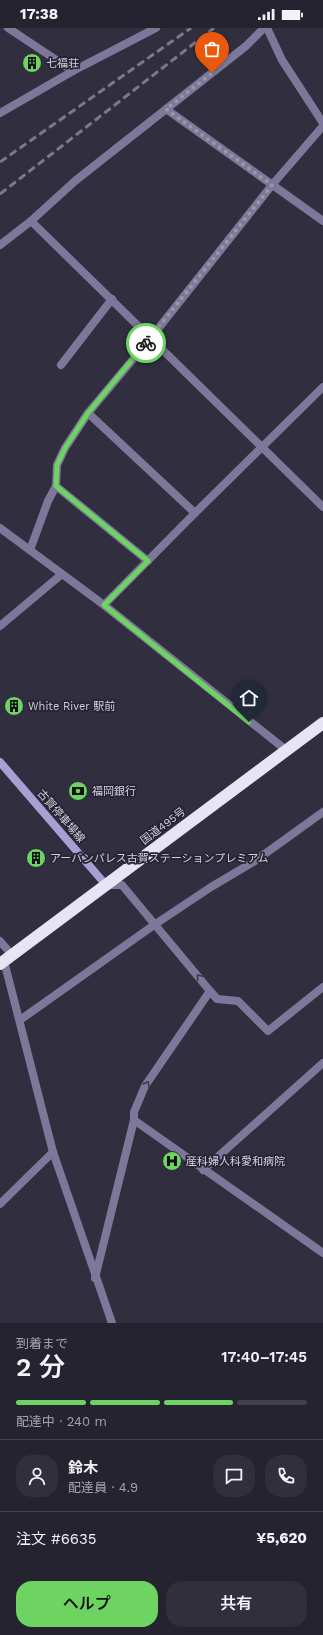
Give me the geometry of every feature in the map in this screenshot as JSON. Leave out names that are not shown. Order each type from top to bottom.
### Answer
[{"type":"highway","name":"国道495号","points":[[5,960],[323,722]]},
{"type":"main road","name":"古賀停車場線","points":[[0,762],[106,885]]},
{"type":"street","points":[[8,28],[73,71]]},
{"type":"street","points":[[0,113],[73,71],[156,28]]},
{"type":"street","points":[[0,245],[31,221],[75,181],[246,46],[266,28],[282,60],[323,123]]},
{"type":"street","points":[[166,109],[323,221]]},
{"type":"street","points":[[30,550],[48,502],[56,486],[57,465],[65,448],[88,413],[150,339],[272,185],[323,126]]},
{"type":"street","points":[[31,221],[323,507]]},
{"type":"street","points":[[61,365],[112,300]]},
{"type":"street","points":[[104,605],[194,513],[323,387]]},
{"type":"street","points":[[88,413],[194,513]]},
{"type":"street","points":[[56,486],[148,561]]},
{"type":"street","points":[[0,528],[104,605],[286,750]]},
{"type":"street","points":[[0,626],[62,574]]},
{"type":"street","points":[[20,1020],[154,925],[211,887],[255,861],[323,812]]},
{"type":"street","points":[[106,885],[122,884],[154,925],[217,999],[238,1001],[268,1031],[323,987]]},
{"type":"street","points":[[0,941],[53,1152],[95,1278],[112,1323]]},
{"type":"street","points":[[95,1278],[134,1120],[134,1112],[145,1086],[210,991]]},
{"type":"street","points":[[203,1170],[323,1063]]},
{"type":"street","points":[[134,1120],[323,1253]]},
{"type":"street","points":[[0,1204],[53,1152]]},
{"type":"railway","points":[[0,162],[191,28]]},
{"type":"railway","points":[[0,194],[214,28]]},
{"type":"way so far","points":[[146,343],[272,185],[166,109],[212,73]]},
{"type":"place","name":"七福荘","points":[[32,63]]},
{"type":"place","name":"White River 駅前","points":[[14,706]]},
{"type":"place","name":"福岡銀行","points":[[78,791]]},
{"type":"place","name":"アーバンパレス古賀ステーションプレミアム","points":[[36,858]]},
{"type":"place","name":"産科婦人科愛和病院","points":[[172,1161]]},
{"type":"route","points":[[146,343],[88,413],[65,448],[57,465],[56,486],[148,561],[104,605],[249,722]]}]
